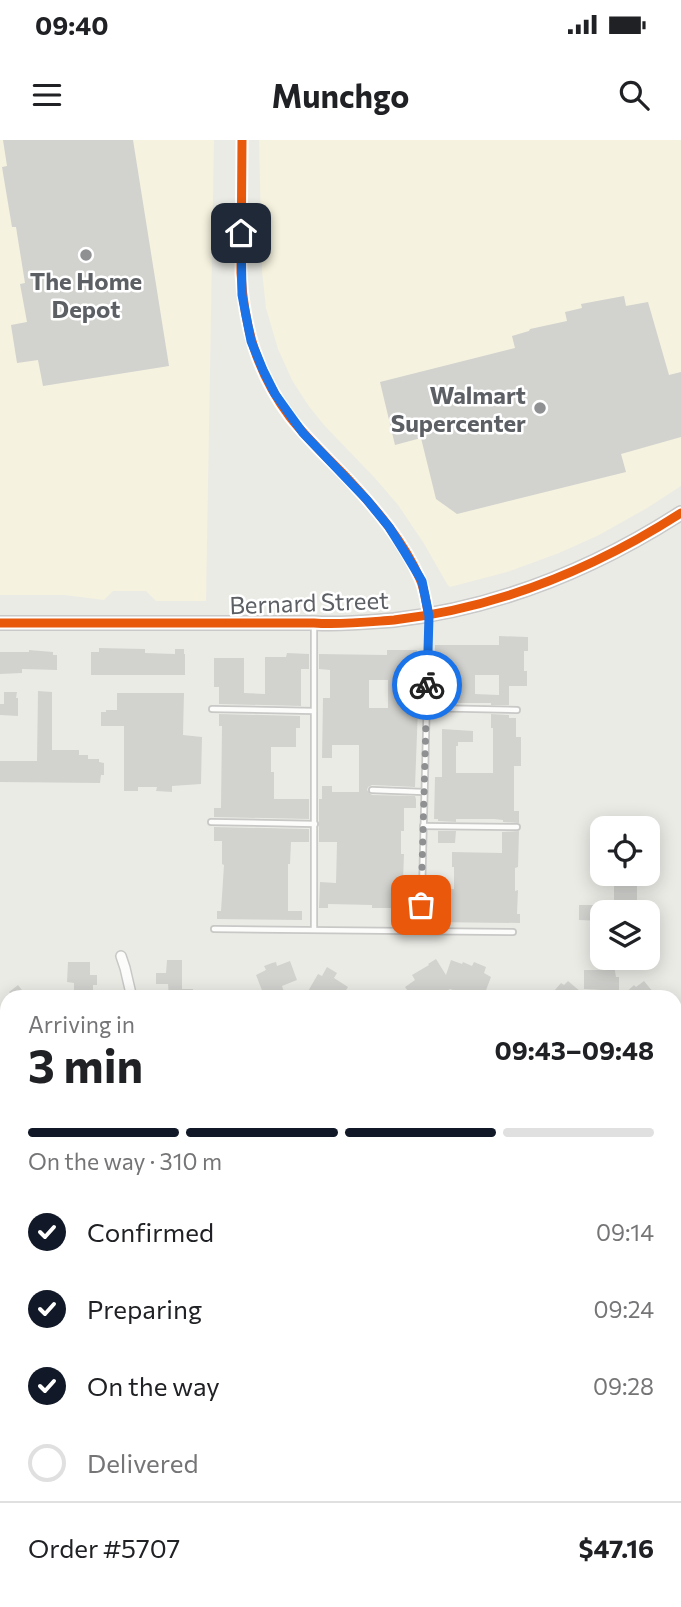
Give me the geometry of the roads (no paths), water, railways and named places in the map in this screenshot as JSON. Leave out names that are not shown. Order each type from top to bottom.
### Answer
[{"type":"street","points":[[242,140],[241,273],[242,295],[251,341],[275,394],[290,416],[367,500],[404,551],[422,581],[429,616]]},
{"type":"street","name":"Bernard Street","points":[[0,623],[346,624],[429,616],[513,594],[556,579],[639,539],[681,513]]},
{"type":"street","points":[[121,956],[130,990]]},
{"type":"lane","points":[[421,931],[429,616]]},
{"type":"lane","points":[[314,623],[314,929]]},
{"type":"lane","points":[[426,708],[517,710]]},
{"type":"lane","points":[[212,709],[314,710]]},
{"type":"lane","points":[[372,790],[424,792]]},
{"type":"lane","points":[[211,822],[315,824]]},
{"type":"lane","points":[[424,826],[517,827]]},
{"type":"lane","points":[[214,929],[513,932]]},
{"type":"place","name":"The Home Depot","points":[[86,255]]},
{"type":"place","name":"Walmart Supercenter","points":[[540,408]]}]
